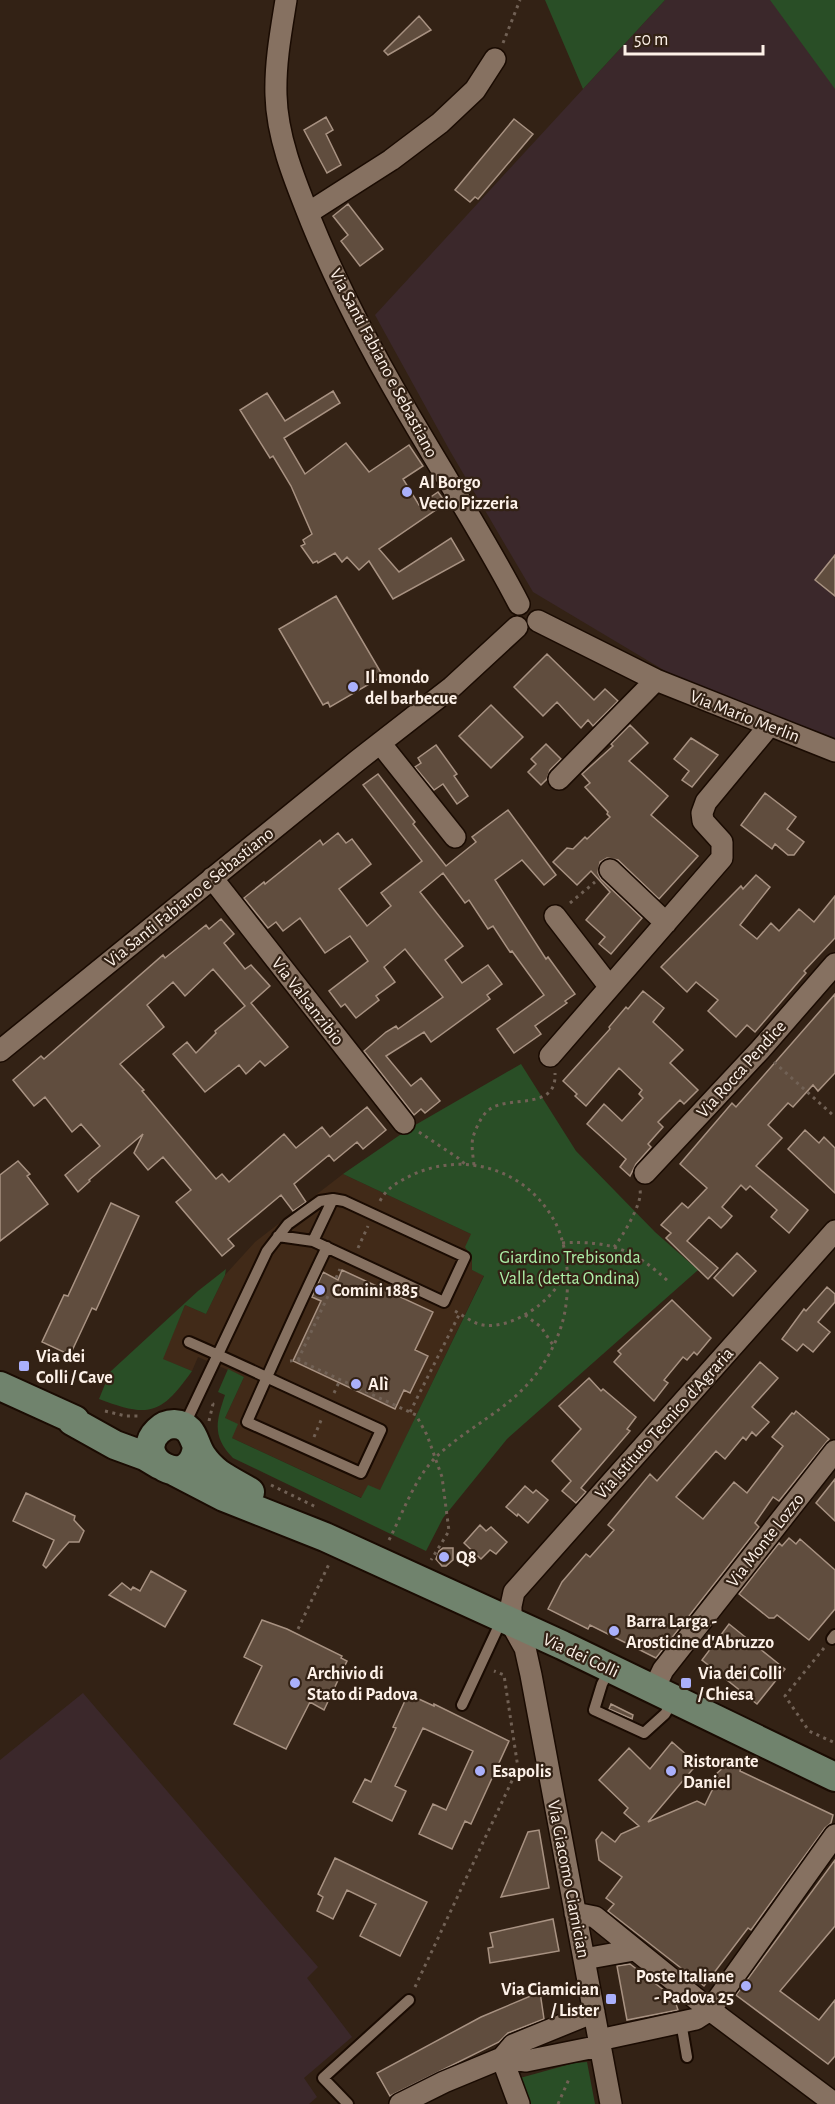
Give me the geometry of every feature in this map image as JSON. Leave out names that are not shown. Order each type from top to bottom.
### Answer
[{"type":"main road","name":"Via dei Colli","points":[[0,1386],[75,1420],[72,1421]]},
{"type":"main road","name":"Via dei Colli","points":[[72,1421],[122,1430],[187,1431],[203,1457],[219,1473],[327,1536]]},
{"type":"main road","name":"Via dei Colli","points":[[72,1421],[115,1445],[145,1456],[224,1497],[327,1536],[610,1668],[835,1777]]},
{"type":"main road","points":[[187,1431],[196,1454],[187,1466],[166,1468],[152,1455],[154,1435],[187,1431]]},
{"type":"street","name":"Via Santi Fabiano e Sebastiano","points":[[0,1051],[452,687],[517,627],[529,629],[538,621],[537,608],[532,604],[519,604],[396,393],[341,288],[308,213],[281,134],[276,96],[278,53],[286,0]]},
{"type":"street","points":[[308,213],[391,160],[440,123],[475,90],[495,59]]},
{"type":"street","points":[[517,627],[512,617],[519,604]]},
{"type":"street","name":"Via Mario Merlin","points":[[538,621],[656,680],[835,751]]},
{"type":"street","points":[[559,778],[656,680]]},
{"type":"street","points":[[550,1056],[722,858],[722,842],[703,821],[702,813],[706,802],[769,726]]},
{"type":"street","points":[[380,743],[455,837]]},
{"type":"street","points":[[610,870],[666,923]]},
{"type":"street","name":"Via Valsanzibio","points":[[212,879],[404,1123]]},
{"type":"street","points":[[555,916],[609,987]]},
{"type":"street","name":"Via Rocca Pendice","points":[[645,1173],[760,1050],[835,964]]},
{"type":"street","name":"Via Istituto Tecnico d'Agraria","points":[[507,1621],[514,1592],[835,1231]]},
{"type":"street","name":"Via Monte Lozzo","points":[[664,1694],[663,1670],[835,1451]]},
{"type":"street","name":"Via Giacomo Ciamician","points":[[507,1621],[525,1648],[531,1675],[610,2104]]},
{"type":"street","points":[[502,2058],[526,2061],[696,2019],[710,2010],[835,1835]]},
{"type":"street","points":[[576,1913],[595,1917],[710,2010],[835,2104]]},
{"type":"street","points":[[584,1959],[634,1950]]},
{"type":"street","points":[[400,2104],[444,2082],[502,2058],[513,2045],[594,2012]]},
{"type":"street","points":[[502,2058],[519,2104]]},
{"type":"lane","points":[[313,1241],[333,1199]]},
{"type":"lane","points":[[187,1431],[218,1355],[267,1251],[278,1236],[288,1224],[320,1201],[333,1199],[344,1201],[465,1257],[444,1302],[313,1241],[278,1236]]},
{"type":"lane","points":[[189,1342],[267,1377],[381,1430],[361,1473],[247,1422],[267,1377],[327,1247]]},
{"type":"lane","points":[[462,1706],[481,1665],[507,1621]]},
{"type":"lane","points":[[610,1668],[594,1710],[644,1733],[665,1714],[664,1694]]},
{"type":"lane","points":[[348,2104],[323,2078],[408,2000]]},
{"type":"lane","points":[[681,2022],[687,2058]]},
{"type":"path","points":[[495,59],[509,31],[520,0]]},
{"type":"path","points":[[555,916],[610,870]]},
{"type":"path","points":[[760,1050],[835,1117]]},
{"type":"path","points":[[474,1165],[473,1139],[478,1124],[489,1109],[513,1102],[537,1100],[552,1091],[556,1080],[555,1064],[550,1056]]},
{"type":"path","points":[[436,1143],[465,1165]]},
{"type":"path","points":[[384,1193],[392,1186],[430,1168],[450,1164],[474,1165],[512,1177],[531,1191],[556,1224],[567,1274],[565,1313],[543,1365],[523,1390],[474,1426],[436,1458],[419,1482],[389,1541]]},
{"type":"path","points":[[614,1247],[623,1236],[641,1195],[639,1179],[645,1173]]},
{"type":"path","points":[[562,1243],[589,1242],[629,1252],[650,1264],[670,1283]]},
{"type":"path","points":[[465,1316],[478,1324],[493,1325],[525,1315],[548,1297],[567,1274]]},
{"type":"path","points":[[298,1360],[328,1296]]},
{"type":"path","points":[[410,1412],[460,1313]]},
{"type":"path","points":[[525,1315],[541,1327],[553,1345]]},
{"type":"path","points":[[289,1361],[298,1360],[416,1415],[427,1435],[442,1477],[449,1531],[430,1561]]},
{"type":"path","points":[[187,1431],[213,1404]]},
{"type":"path","points":[[270,1485],[327,1536],[298,1629]]},
{"type":"path","points":[[833,1637],[785,1696],[808,1731],[835,1743]]},
{"type":"path","points":[[408,2000],[518,1768],[504,1675],[481,1665]]},
{"type":"path","points":[[558,2104],[569,2079]]},
{"type":"shaded area","points":[[665,0],[831,0],[835,5],[835,738],[682,681],[533,592],[450,451],[375,315]]},
{"type":"shaded area","points":[[343,1174],[471,1234],[472,1270],[484,1275],[380,1491],[362,1498],[232,1438],[225,1418],[244,1377],[198,1357],[192,1371],[162,1359],[185,1305],[206,1314],[225,1275],[255,1242]]},
{"type":"shaded area","points":[[83,1693],[318,1967],[307,1978],[352,2037],[304,2078],[317,2097],[309,2104],[0,2104],[0,1760]]},
{"type":"green space","points":[[545,0],[665,0],[583,89]]},
{"type":"green space","points":[[770,0],[835,0],[835,89]]},
{"type":"green space","name":"Giardino Trebisonda Valla (detta Ondina)","points":[[521,1064],[576,1151],[655,1232],[698,1270],[507,1439],[443,1518],[426,1551],[233,1458],[219,1436],[219,1413],[225,1395],[218,1392],[228,1369],[244,1377],[225,1418],[238,1424],[232,1438],[361,1498],[368,1485],[380,1490],[484,1276],[472,1270],[472,1258],[465,1247],[471,1234],[343,1174],[410,1128]]},
{"type":"green space","points":[[226,1269],[206,1314],[185,1305],[163,1359],[192,1371],[171,1397],[153,1409],[142,1410],[130,1409],[99,1399],[110,1372],[198,1291]]},
{"type":"green space","points":[[587,2062],[595,2104],[527,2104],[520,2078],[574,2063]]},
{"type":"building","points":[[419,16],[431,30],[388,55],[384,51]]},
{"type":"building","points":[[326,117],[333,130],[326,134],[341,165],[327,173],[304,130]]},
{"type":"building","points":[[514,119],[533,134],[478,199],[475,197],[470,202],[455,190]]},
{"type":"building","points":[[348,204],[383,249],[360,266],[341,241],[348,235],[333,216]]},
{"type":"building","points":[[333,391],[340,403],[284,438],[305,474],[346,443],[369,472],[409,445],[423,466],[403,479],[419,505],[438,492],[446,503],[379,549],[399,572],[451,538],[464,560],[393,599],[369,561],[359,570],[347,557],[342,562],[335,553],[318,563],[317,561],[313,563],[301,546],[305,544],[303,540],[312,534],[291,486],[273,456],[270,458],[240,410],[267,393],[285,421]]},
{"type":"building","points":[[835,555],[835,596],[815,580]]},
{"type":"building","points":[[336,596],[383,676],[330,707],[328,702],[323,705],[279,629]]},
{"type":"building","points":[[547,654],[594,700],[605,689],[618,701],[593,726],[588,720],[581,728],[557,702],[543,716],[514,687]]},
{"type":"building","points":[[491,705],[523,737],[491,768],[459,736]]},
{"type":"building","points":[[630,725],[648,743],[629,761],[668,796],[651,815],[698,856],[659,899],[618,860],[607,858],[600,862],[598,873],[601,879],[642,918],[611,954],[599,944],[605,937],[586,920],[610,892],[591,871],[577,885],[553,862],[567,848],[573,849],[585,837],[587,839],[610,817],[585,787],[590,783],[582,774],[613,746],[611,744]]},
{"type":"building","points":[[691,738],[718,755],[692,787],[682,780],[689,771],[674,759]]},
{"type":"building","points":[[546,744],[561,759],[550,770],[547,779],[541,785],[528,772],[536,764],[531,759]]},
{"type":"building","points":[[436,745],[457,774],[454,776],[468,796],[457,804],[443,784],[434,790],[415,767],[421,763],[418,758]]},
{"type":"building","points":[[378,774],[446,866],[476,842],[472,837],[508,810],[556,875],[544,885],[522,860],[495,880],[546,959],[548,957],[575,994],[565,1001],[567,1003],[535,1026],[541,1034],[514,1053],[497,1029],[544,995],[493,926],[488,929],[469,900],[465,903],[443,873],[420,892],[463,946],[445,960],[462,983],[488,965],[502,984],[487,995],[490,999],[431,1042],[424,1032],[386,1056],[411,1086],[421,1078],[440,1101],[425,1113],[421,1109],[414,1115],[364,1051],[386,1032],[396,1026],[398,1029],[443,997],[405,949],[384,967],[395,982],[376,996],[379,1000],[356,1018],[345,1004],[341,1007],[329,991],[368,961],[350,936],[325,953],[300,918],[283,931],[276,922],[268,928],[244,898],[320,840],[323,845],[338,833],[346,843],[352,839],[371,864],[339,889],[367,926],[391,906],[381,893],[422,861],[363,785]]},
{"type":"building","points":[[765,793],[796,817],[787,829],[804,842],[794,855],[788,855],[775,844],[772,849],[741,825]]},
{"type":"building","points":[[756,875],[770,887],[740,925],[757,939],[771,923],[779,931],[799,909],[814,922],[835,896],[835,938],[804,971],[806,973],[755,1032],[747,1025],[736,1037],[708,1011],[718,1000],[696,982],[687,992],[661,967],[741,886],[743,889]]},
{"type":"building","points":[[221,919],[234,934],[224,943],[245,969],[251,965],[270,986],[251,1003],[288,1047],[265,1066],[260,1061],[246,1074],[239,1065],[205,1092],[173,1054],[187,1042],[196,1053],[216,1033],[215,1031],[245,1006],[213,969],[185,996],[173,982],[147,1005],[164,1027],[120,1064],[216,1179],[222,1174],[229,1182],[284,1134],[296,1148],[322,1127],[330,1137],[367,1107],[386,1130],[363,1149],[357,1142],[334,1161],[329,1155],[294,1184],[306,1202],[293,1211],[281,1195],[228,1239],[234,1246],[222,1256],[176,1202],[191,1190],[163,1157],[148,1170],[134,1153],[143,1134],[78,1192],[65,1175],[100,1146],[81,1124],[72,1132],[45,1097],[34,1106],[13,1080],[41,1056],[44,1059],[163,955],[165,958],[206,925],[209,929]]},
{"type":"building","points":[[643,991],[664,1008],[653,1022],[683,1050],[670,1063],[698,1090],[684,1104],[680,1100],[658,1122],[663,1127],[648,1144],[651,1147],[636,1164],[630,1176],[620,1167],[626,1159],[587,1124],[604,1104],[622,1121],[643,1098],[639,1094],[642,1090],[619,1068],[586,1106],[563,1081],[610,1029],[609,1027],[626,1007],[628,1009]]},
{"type":"building","points":[[835,994],[835,1073],[818,1091],[813,1085],[793,1107],[788,1103],[768,1125],[782,1138],[756,1166],[808,1210],[789,1233],[771,1217],[777,1210],[750,1186],[746,1190],[741,1185],[722,1207],[732,1216],[726,1223],[721,1228],[709,1217],[687,1241],[718,1268],[708,1279],[666,1238],[671,1233],[661,1225],[682,1203],[688,1208],[707,1188],[680,1164],[732,1103],[736,1107]]},
{"type":"building","points":[[805,1130],[819,1143],[824,1137],[835,1148],[835,1193],[788,1149]]},
{"type":"building","points":[[18,1161],[30,1174],[27,1176],[48,1204],[0,1241],[0,1175]]},
{"type":"building","points":[[111,1203],[139,1216],[96,1310],[92,1308],[70,1355],[42,1342],[64,1295],[68,1296]]},
{"type":"building","points":[[737,1253],[756,1271],[733,1296],[714,1278]]},
{"type":"building","points":[[342,1270],[433,1312],[415,1350],[428,1356],[410,1393],[404,1390],[395,1409],[293,1361],[321,1301],[312,1297],[323,1272],[338,1280]]},
{"type":"building","points":[[827,1287],[835,1294],[835,1302],[818,1322],[830,1332],[813,1352],[803,1344],[797,1351],[782,1339],[804,1309],[806,1311]]},
{"type":"building","points":[[672,1300],[711,1338],[697,1355],[694,1352],[687,1360],[683,1357],[664,1380],[668,1383],[654,1401],[614,1362],[621,1354],[618,1351]]},
{"type":"building","points":[[760,1362],[778,1378],[752,1407],[769,1422],[756,1436],[752,1432],[746,1440],[743,1437],[725,1459],[716,1451],[676,1497],[703,1519],[734,1482],[747,1493],[783,1446],[772,1437],[796,1411],[829,1439],[779,1501],[773,1497],[755,1523],[759,1527],[656,1658],[590,1625],[588,1629],[548,1609],[562,1582],[586,1554],[590,1557],[614,1530],[608,1525],[650,1474],[657,1481]]},
{"type":"building","points":[[589,1378],[601,1391],[603,1389],[636,1417],[627,1429],[630,1431],[581,1488],[586,1492],[576,1503],[562,1491],[571,1481],[552,1461],[581,1429],[559,1406]]},
{"type":"building","points":[[835,1479],[835,1521],[816,1503]]},
{"type":"building","points":[[525,1486],[533,1493],[536,1490],[548,1500],[528,1523],[506,1507]]},
{"type":"building","points":[[26,1493],[75,1516],[74,1520],[84,1531],[79,1542],[69,1542],[46,1568],[43,1565],[54,1540],[13,1521]]},
{"type":"building","points":[[480,1525],[486,1531],[491,1527],[507,1542],[496,1554],[490,1550],[481,1559],[464,1543]]},
{"type":"building","points":[[789,1538],[796,1544],[800,1539],[835,1570],[835,1609],[809,1640],[777,1615],[769,1618],[739,1594],[779,1543],[782,1546]]},
{"type":"building","points":[[443,1548],[453,1548],[453,1560],[446,1566],[442,1566],[436,1559]]},
{"type":"building","points":[[151,1571],[186,1591],[165,1627],[109,1595],[122,1583],[131,1590],[133,1587],[140,1591]]},
{"type":"building","name":"Archivio di Stato di Padova","points":[[262,1620],[287,1629],[342,1656],[341,1658],[347,1661],[324,1710],[310,1702],[286,1749],[234,1724],[262,1666],[244,1657]]},
{"type":"building","points":[[729,1624],[785,1669],[757,1704],[702,1660]]},
{"type":"building","name":"Esapolis","points":[[408,1694],[434,1706],[434,1704],[509,1741],[471,1824],[465,1821],[452,1849],[419,1834],[433,1804],[446,1810],[473,1751],[423,1728],[395,1786],[406,1791],[392,1821],[353,1802],[365,1779],[371,1782],[396,1728],[393,1727]]},
{"type":"building","points":[[611,1704],[633,1715],[632,1719],[609,1709]]},
{"type":"building","points":[[672,1742],[697,1764],[648,1822],[697,1801],[705,1805],[718,1778],[714,1776],[728,1763],[741,1768],[740,1771],[833,1815],[831,1823],[825,1828],[751,1930],[748,1928],[704,1986],[608,1911],[614,1904],[606,1898],[622,1877],[599,1860],[596,1840],[602,1832],[615,1842],[621,1834],[639,1826],[624,1813],[628,1808],[599,1780],[629,1748],[650,1769]]},
{"type":"building","points":[[539,1830],[549,1888],[501,1897],[528,1832]]},
{"type":"building","points":[[335,1858],[427,1902],[400,1956],[360,1936],[376,1904],[347,1890],[333,1919],[317,1911],[323,1897],[318,1894]]},
{"type":"building","points":[[835,1860],[835,1926],[780,1991],[819,2020],[835,2000],[835,2056],[828,2064],[736,1995]]},
{"type":"building","points":[[553,1919],[559,1951],[490,1963],[488,1948],[493,1947],[490,1933]]},
{"type":"building","points":[[630,1964],[674,1998],[678,2010],[627,2020],[617,1966]]},
{"type":"building","points":[[540,1992],[544,2019],[508,2033],[499,2042],[390,2096],[377,2073],[481,2017]]},
{"type":"place","name":"Al Borgo Vecio Pizzeria","points":[[407,492]]},
{"type":"place","name":"Il mondo del barbecue","points":[[353,687]]},
{"type":"place","name":"Comini 1885","points":[[320,1290]]},
{"type":"place","name":"Via dei Colli / Cave","points":[[24,1366]]},
{"type":"place","name":"Alì","points":[[356,1384]]},
{"type":"place","name":"Q8","points":[[444,1557]]},
{"type":"place","name":"Barra Larga - Arosticine d'Abruzzo","points":[[614,1631]]},
{"type":"place","name":"Archivio di Stato di Padova","points":[[295,1683]]},
{"type":"place","name":"Via dei Colli / Chiesa","points":[[686,1683]]},
{"type":"place","name":"Esapolis","points":[[480,1771]]},
{"type":"place","name":"Ristorante Daniel","points":[[671,1771]]},
{"type":"place","name":"Poste Italiane - Padova 25","points":[[746,1986]]},
{"type":"place","name":"Via Ciamician / Lister","points":[[611,1999]]}]
